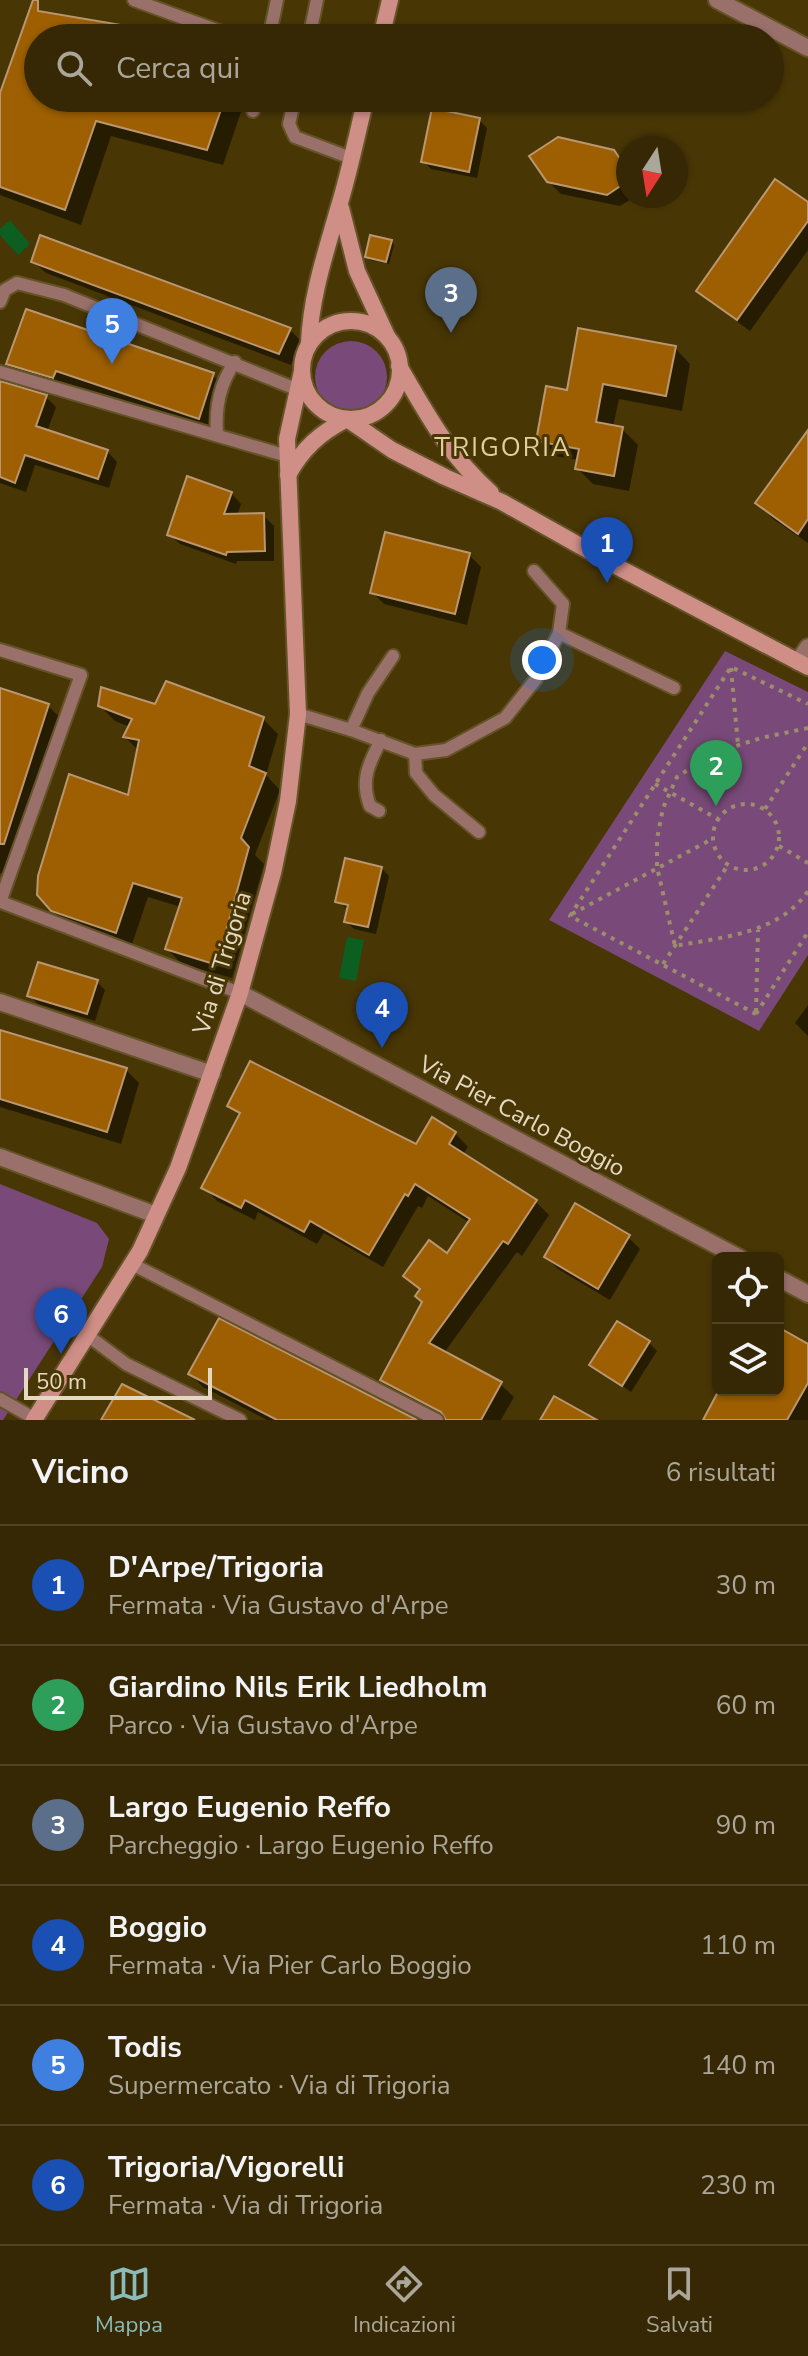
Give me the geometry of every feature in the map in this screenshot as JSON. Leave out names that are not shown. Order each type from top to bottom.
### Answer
[{"type":"street","points":[[384,24],[390,0]]},
{"type":"street","points":[[717,0],[762,24]]},
{"type":"street","points":[[784,35],[808,48]]},
{"type":"street","points":[[362,112],[315,292],[309,343],[303,357],[304,385],[311,398],[333,415],[347,419],[392,450],[502,502],[803,665],[808,647]]},
{"type":"street","points":[[288,476],[300,453],[316,437],[347,419],[371,414],[391,398],[398,382],[396,351],[357,271],[340,202]]},
{"type":"street","points":[[309,343],[319,332],[347,321],[376,328],[387,338]]},
{"type":"street","points":[[399,366],[448,448],[502,502]]},
{"type":"street","name":"Via di Trigoria","points":[[34,1420],[132,1264],[178,1168],[240,993],[280,842],[295,758],[298,714],[287,456],[288,430],[302,371]]},
{"type":"street","name":"Via Pier Carlo Boggio","points":[[240,993],[729,1252]]},
{"type":"street","points":[[0,1002],[212,1074]]},
{"type":"street","points":[[0,1157],[156,1215]]},
{"type":"street","points":[[784,1281],[808,1294]]},
{"type":"lane","points":[[134,0],[200,24]]},
{"type":"lane","points":[[272,24],[277,0]]},
{"type":"lane","points":[[312,24],[317,0]]},
{"type":"lane","points":[[292,112],[289,124],[295,137],[351,158]]},
{"type":"lane","points":[[0,302],[5,290],[17,283],[64,295],[296,389]]},
{"type":"lane","points":[[217,434],[216,416],[225,376],[235,362]]},
{"type":"lane","points":[[0,372],[287,456]]},
{"type":"lane","points":[[298,714],[415,754],[446,750],[505,718],[536,679],[559,633],[563,604],[534,571]]},
{"type":"lane","points":[[559,633],[674,688]]},
{"type":"lane","points":[[0,650],[81,675],[0,902],[240,993]]},
{"type":"lane","points":[[351,730],[368,693],[393,656]]},
{"type":"lane","points":[[379,811],[370,806],[365,793],[366,767],[381,740]]},
{"type":"lane","points":[[415,754],[416,773],[434,795],[479,832]]},
{"type":"lane","points":[[132,1264],[437,1420]]},
{"type":"lane","points":[[87,1335],[126,1364],[240,1420]]},
{"type":"lane","points":[[0,1399],[34,1420]]},
{"type":"path","points":[[731,667],[808,704]]},
{"type":"path","points":[[731,667],[738,745]]},
{"type":"path","points":[[570,916],[731,667]]},
{"type":"path","points":[[675,946],[657,867],[657,839],[669,792],[677,777],[714,753],[808,728]]},
{"type":"path","points":[[765,809],[808,743]]},
{"type":"path","points":[[655,784],[718,819]]},
{"type":"path","points":[[745,804],[765,809],[778,826],[779,846],[775,856],[758,869],[737,870],[728,865],[715,849],[712,839],[718,819],[725,811],[745,804]]},
{"type":"path","points":[[570,916],[712,839]]},
{"type":"path","points":[[779,846],[808,863]]},
{"type":"path","points":[[662,965],[728,865]]},
{"type":"path","points":[[675,946],[758,930],[785,913],[808,891]]},
{"type":"path","points":[[570,916],[756,1014]]},
{"type":"path","points":[[756,1014],[758,930]]},
{"type":"path","points":[[756,1014],[808,932]]},
{"type":"shaded area","points":[[10,220],[30,244],[18,255],[0,235],[0,229]]},
{"type":"shaded area","points":[[358,341],[377,351],[385,363],[385,391],[377,403],[365,411],[344,413],[325,403],[317,391],[315,370],[325,351],[337,343]]},
{"type":"shaded area","points":[[725,651],[808,692],[808,955],[759,1031],[549,920]]},
{"type":"shaded area","points":[[347,937],[364,940],[356,981],[339,978]]},
{"type":"shaded area","points":[[0,1184],[97,1223],[109,1239],[102,1267],[3,1420],[0,1420]]},
{"type":"building","points":[[33,0],[38,0],[38,11],[115,24],[24,24]]},
{"type":"building","points":[[24,25],[24,112],[220,112],[207,150],[96,121],[65,210],[0,187],[0,93]]},
{"type":"building","points":[[431,112],[451,112],[480,118],[469,172],[421,162]]},
{"type":"building","points":[[558,137],[614,150],[616,189],[607,195],[547,182],[529,156]]},
{"type":"building","points":[[775,179],[808,202],[808,221],[737,320],[696,291]]},
{"type":"building","points":[[40,235],[291,328],[279,354],[31,262]]},
{"type":"building","points":[[370,235],[392,240],[386,262],[365,257]]},
{"type":"building","points":[[26,309],[214,373],[199,419],[56,371],[53,378],[6,364]]},
{"type":"building","points":[[578,328],[676,346],[666,396],[603,384],[596,422],[623,427],[614,476],[575,469],[579,449],[536,441],[546,386],[567,390]]},
{"type":"building","points":[[0,381],[47,395],[36,426],[108,450],[98,479],[25,455],[15,483],[0,477]]},
{"type":"building","points":[[808,430],[808,519],[798,534],[755,503]]},
{"type":"building","points":[[187,476],[232,492],[224,514],[264,513],[265,551],[227,552],[226,555],[167,535]]},
{"type":"building","points":[[385,532],[470,553],[455,614],[370,593]]},
{"type":"building","points":[[166,681],[264,717],[249,766],[266,773],[241,838],[249,847],[217,965],[165,949],[182,898],[133,883],[116,933],[51,911],[37,895],[38,876],[69,774],[128,795],[139,740],[123,737],[132,719],[98,706],[101,687],[155,704]]},
{"type":"building","points":[[0,688],[49,704],[4,844],[0,844]]},
{"type":"building","points":[[345,858],[382,867],[368,927],[344,922],[348,905],[335,902]]},
{"type":"building","points":[[38,962],[98,980],[87,1014],[27,996]]},
{"type":"building","points":[[0,1030],[127,1068],[107,1132],[0,1099]]},
{"type":"building","points":[[250,1061],[416,1144],[432,1117],[456,1132],[449,1144],[537,1200],[508,1244],[503,1241],[429,1343],[502,1382],[481,1420],[446,1420],[441,1412],[380,1380],[422,1302],[415,1296],[420,1289],[403,1276],[429,1240],[447,1253],[470,1219],[415,1184],[408,1196],[405,1194],[369,1255],[310,1221],[304,1232],[245,1200],[241,1208],[201,1188],[240,1113],[227,1106]]},
{"type":"building","points":[[575,1203],[630,1235],[598,1289],[544,1257]]},
{"type":"building","points":[[219,1318],[417,1420],[277,1420],[188,1374]]},
{"type":"building","points":[[617,1321],[650,1341],[622,1386],[589,1365]]},
{"type":"building","points":[[784,1330],[808,1344],[808,1383],[787,1420],[703,1420],[716,1396],[784,1396]]},
{"type":"building","points":[[122,1384],[195,1420],[101,1420]]},
{"type":"building","points":[[554,1396],[597,1420],[540,1420]]},
{"type":"place","name":"Largo Eugenio Reffo","points":[[451,333]]},
{"type":"place","name":"Todis","points":[[112,364]]},
{"type":"place","name":"D'Arpe/Trigoria","points":[[607,583]]},
{"type":"place","name":"Giardino Nils Erik Liedholm","points":[[716,806]]},
{"type":"place","name":"Boggio","points":[[382,1048]]},
{"type":"place","name":"Trigoria/Vigorelli","points":[[61,1354]]},
{"type":"district","name":"TRIGORIA","points":[[503,447]]}]
